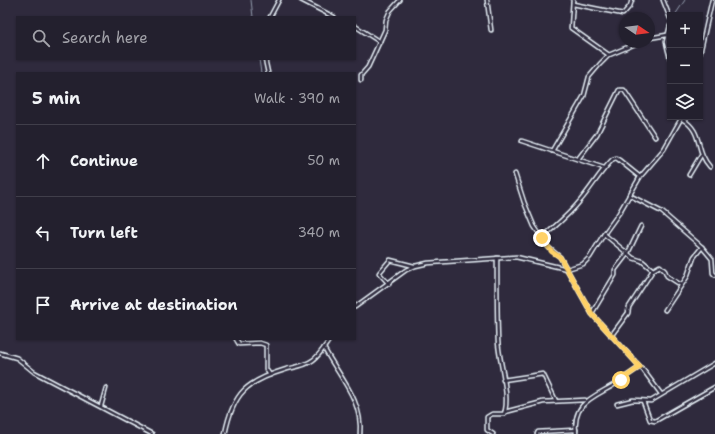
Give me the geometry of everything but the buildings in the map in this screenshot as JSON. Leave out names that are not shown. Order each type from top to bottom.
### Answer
[{"type":"street","points":[[271,16],[279,0]]},
{"type":"street","points":[[301,0],[332,16]]},
{"type":"street","points":[[361,80],[361,75],[368,67],[380,42],[390,11],[400,0]]},
{"type":"street","points":[[487,0],[491,30]]},
{"type":"street","points":[[573,0],[571,28],[609,55]]},
{"type":"street","points":[[573,4],[623,14],[630,6],[632,0]]},
{"type":"street","points":[[663,0],[668,12]]},
{"type":"street","points":[[701,48],[712,0]]},
{"type":"street","points":[[356,27],[380,42]]},
{"type":"street","points":[[655,37],[667,35]]},
{"type":"street","points":[[552,151],[584,96],[589,77],[609,55],[626,48]]},
{"type":"street","points":[[265,60],[268,72]]},
{"type":"street","points":[[578,159],[597,134],[619,90],[624,90],[655,137]]},
{"type":"street","points":[[356,306],[389,284],[406,270],[428,263],[497,258],[525,258],[567,269],[578,267],[586,262],[619,213],[640,177],[664,149],[681,120]]},
{"type":"street","points":[[684,120],[695,130],[701,155],[710,167]]},
{"type":"street","points":[[522,141],[604,168]]},
{"type":"street","points":[[689,175],[701,155]]},
{"type":"street","points":[[542,238],[562,221],[581,201],[604,168],[616,158],[640,177]]},
{"type":"street","points":[[515,174],[534,226],[552,252],[560,257],[592,314],[640,367],[661,394]]},
{"type":"street","points":[[629,195],[662,212],[702,247],[712,259],[713,273],[715,275]]},
{"type":"street","points":[[592,314],[615,275],[615,270],[628,253],[641,226]]},
{"type":"street","points":[[604,234],[633,258],[642,261],[653,270]]},
{"type":"street","points":[[665,310],[687,277],[694,257],[702,247]]},
{"type":"street","points":[[497,258],[498,342],[506,392],[505,412]]},
{"type":"street","points":[[389,284],[379,274],[390,260],[415,266]]},
{"type":"street","points":[[611,336],[628,314],[629,307],[653,270],[660,266],[666,271],[667,276],[681,285]]},
{"type":"street","points":[[237,340],[240,344],[260,343],[266,345],[266,369],[270,375]]},
{"type":"street","points":[[225,434],[230,410],[242,390],[252,382],[306,364],[316,357],[329,340]]},
{"type":"street","points":[[324,348],[338,374],[355,397],[360,422],[360,434]]},
{"type":"street","points":[[0,353],[17,358],[34,372],[152,434]]},
{"type":"street","points":[[617,404],[634,400],[651,401],[715,363]]},
{"type":"street","points":[[493,434],[487,430],[487,417],[492,414],[504,414],[505,412],[543,402],[586,400],[640,367]]},
{"type":"street","points":[[503,380],[543,374],[556,401]]},
{"type":"street","points":[[643,401],[650,420],[655,421],[715,387]]},
{"type":"street","points":[[101,406],[106,388]]},
{"type":"street","points":[[537,434],[538,432],[576,432],[579,413],[586,400]]},
{"type":"waterway","points":[[251,0],[253,16]]},
{"type":"waterway","points":[[677,12],[685,0]]},
{"type":"waterway","points":[[259,60],[261,72]]},
{"type":"route","points":[[542,238],[552,252],[560,257],[592,314],[640,367],[621,380]]}]
